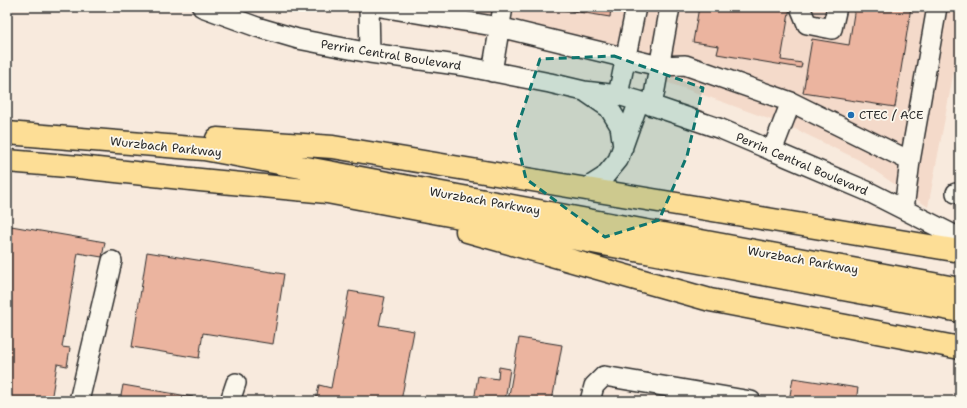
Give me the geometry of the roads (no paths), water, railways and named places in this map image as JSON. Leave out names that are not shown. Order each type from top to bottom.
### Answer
[{"type":"highway","name":"Wurzbach Parkway","points":[[7,133],[204,149],[960,289]]},
{"type":"highway","points":[[42,135],[188,137],[333,147],[960,252]]},
{"type":"highway","name":"Wurzbach Parkway","points":[[7,161],[79,166],[200,180],[327,192],[960,311]]},
{"type":"highway","points":[[327,192],[710,300],[960,348]]},
{"type":"street","name":"Perrin Central Boulevard","points":[[202,7],[257,27],[298,39],[370,53],[464,66],[550,82],[584,91],[618,95],[645,103],[720,129],[867,191],[960,238]]},
{"type":"street","points":[[369,7],[370,53]]},
{"type":"street","points":[[380,7],[499,27],[659,66],[685,65],[791,102],[910,161]]},
{"type":"street","points":[[492,72],[503,7]]},
{"type":"street","points":[[618,95],[636,7]]},
{"type":"street","points":[[585,189],[604,177],[618,160],[645,103],[659,66],[670,7]]},
{"type":"street","points":[[800,7],[806,24],[832,29],[837,7]]},
{"type":"street","points":[[904,210],[910,161],[937,7]]},
{"type":"street","name":"Perrin Central Boulevard","points":[[584,91],[609,108],[620,126],[623,147]]},
{"type":"street","points":[[772,151],[791,102]]},
{"type":"street","points":[[79,401],[112,261]]},
{"type":"street","points":[[590,401],[594,386],[604,376],[751,401]]},
{"type":"street","points":[[230,401],[236,383]]},
{"type":"place","name":"CTEC / ACE","points":[[851,115]]}]
